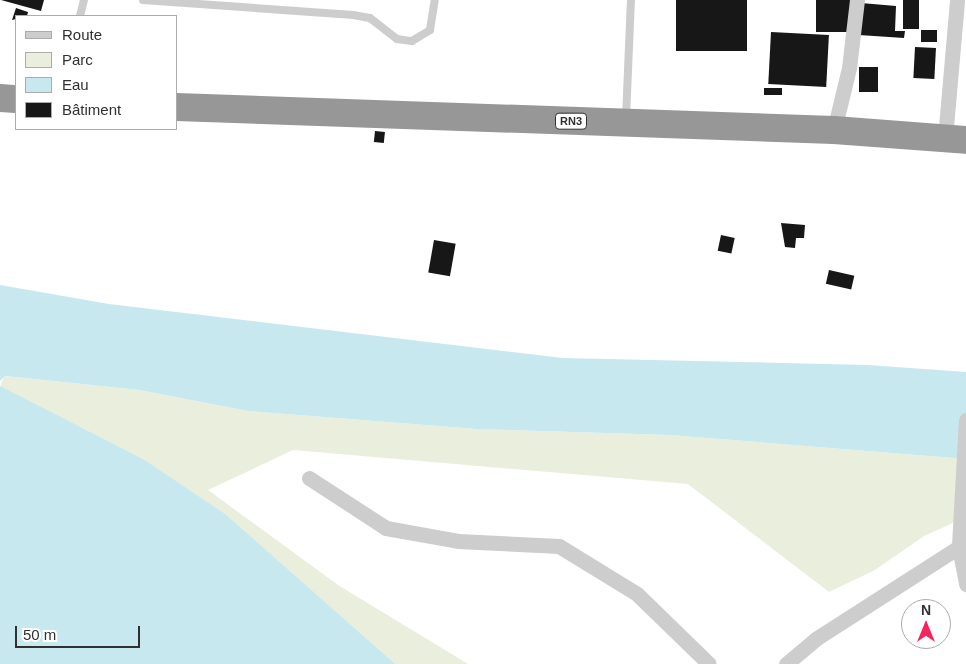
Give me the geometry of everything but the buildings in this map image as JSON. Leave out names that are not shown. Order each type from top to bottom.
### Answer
[{"type":"highway","points":[[0,98],[15,100]]},
{"type":"highway","name":"RN3","points":[[178,107],[834,130],[955,139]]},
{"type":"street","points":[[834,130],[849,68],[857,0]]},
{"type":"street","points":[[955,139],[957,0]]},
{"type":"street","points":[[966,420],[959,497],[959,547],[966,584]]},
{"type":"street","points":[[309,478],[386,528],[458,541],[559,546],[637,594],[710,664]]},
{"type":"street","points":[[786,664],[818,638],[959,547]]},
{"type":"lane","points":[[80,15],[84,0]]},
{"type":"lane","points":[[143,0],[353,15],[370,18],[397,39],[412,42],[430,30],[435,0]]},
{"type":"lane","points":[[626,123],[631,0]]},
{"type":"green space","points":[[4,376],[139,390],[248,411],[476,429],[670,435],[966,459],[964,518],[924,536],[875,570],[829,592],[688,484],[293,450],[208,490],[338,585],[468,664],[395,664],[143,459],[0,387]]},
{"type":"water","points":[[0,285],[109,304],[563,358],[868,365],[966,372],[966,459],[670,435],[476,429],[248,411],[139,390],[5,376],[0,381]]},
{"type":"water","points":[[0,386],[143,459],[225,514],[395,664],[0,664]]}]
